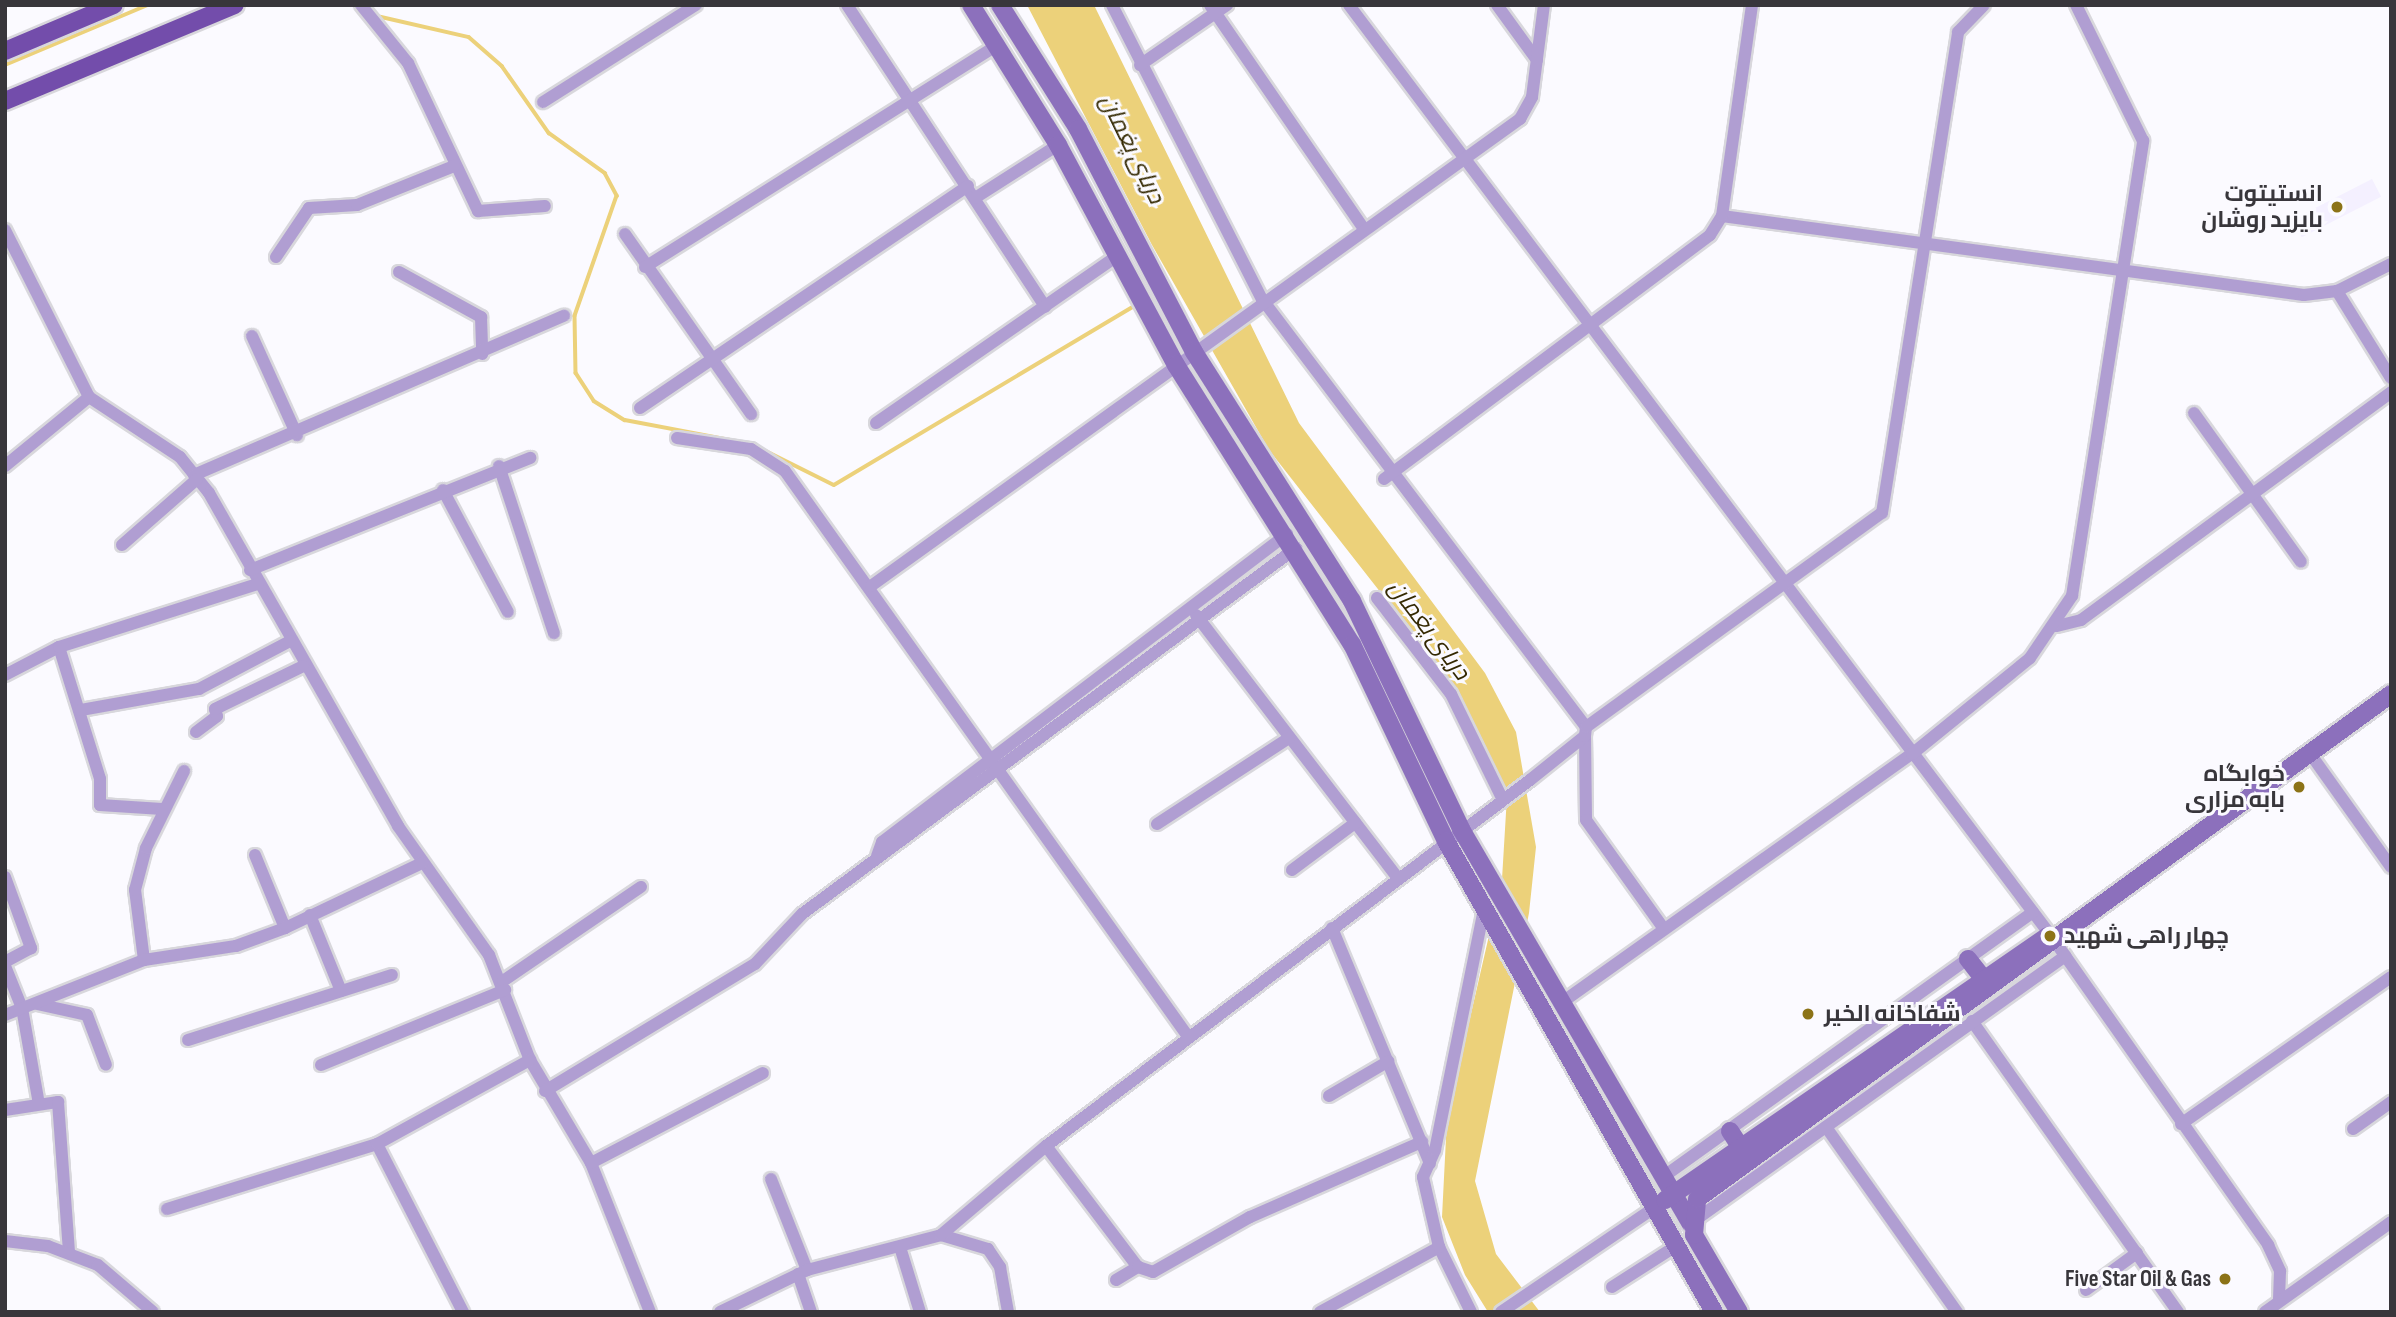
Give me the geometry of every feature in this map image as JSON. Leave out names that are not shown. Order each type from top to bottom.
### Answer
[{"type":"main road","points":[[5,51],[114,5]]},
{"type":"main road","points":[[5,101],[235,5]]},
{"type":"main road","points":[[971,5],[999,44],[1058,145],[1176,365],[1291,541],[1352,644],[1446,841],[1714,1312]]},
{"type":"main road","points":[[1000,5],[1078,129],[1194,352],[1352,601],[1461,829],[1739,1312]]},
{"type":"main road","points":[[1654,1208],[1982,977],[2071,924],[2391,694]]},
{"type":"main road","points":[[1690,1223],[1697,1199],[1733,1182],[2018,981],[2052,937]]},
{"type":"main road","points":[[1968,959],[1982,977]]},
{"type":"main road","points":[[1730,1131],[1741,1148]]},
{"type":"street","points":[[361,5],[408,63],[454,166],[478,211],[545,206]]},
{"type":"street","points":[[543,102],[695,5]]},
{"type":"street","points":[[847,5],[1045,307]]},
{"type":"street","points":[[1112,5],[1140,65],[1262,299],[1389,475],[1585,731],[1586,820],[1664,929]]},
{"type":"street","points":[[1140,65],[1212,10],[1227,5]]},
{"type":"street","points":[[1349,5],[1782,583],[2052,937],[2268,1245],[2280,1271],[2279,1299]]},
{"type":"street","points":[[1497,5],[1537,60]]},
{"type":"street","points":[[871,586],[1247,314],[1262,299],[1520,119],[1532,97],[1544,5]]},
{"type":"street","points":[[1389,475],[1592,326],[1710,235],[1722,216],[1752,5]]},
{"type":"street","points":[[720,1312],[802,1272],[941,1236],[1046,1146],[1503,797],[1530,780],[1585,731],[1782,583],[1882,513],[1958,32],[1984,5]]},
{"type":"street","points":[[1562,1003],[1912,754],[2030,657],[2057,625],[2072,596],[2126,274],[2143,141],[2076,5]]},
{"type":"street","points":[[1212,10],[1364,229]]},
{"type":"street","points":[[645,267],[911,102],[999,44]]},
{"type":"street","points":[[975,198],[1058,145]]},
{"type":"street","points":[[276,257],[309,208],[357,205],[454,166]]},
{"type":"street","points":[[640,408],[968,186]]},
{"type":"street","points":[[1722,216],[1925,242],[2126,274],[2304,295],[2337,291],[2391,264]]},
{"type":"street","points":[[5,230],[89,397],[180,457],[195,477],[303,666],[422,863],[504,986],[530,1060],[545,1091],[591,1163],[650,1312]]},
{"type":"street","points":[[625,234],[709,362],[751,414]]},
{"type":"street","points":[[876,423],[1116,257]]},
{"type":"street","points":[[399,272],[481,317],[482,354]]},
{"type":"street","points":[[2337,291],[2391,378]]},
{"type":"street","points":[[122,545],[195,477],[270,440],[297,435],[564,316]]},
{"type":"street","points":[[252,336],[297,435]]},
{"type":"street","points":[[2057,625],[2081,620],[2391,392]]},
{"type":"street","points":[[5,466],[89,397]]},
{"type":"street","points":[[2194,413],[2301,562]]},
{"type":"street","points":[[677,438],[731,443],[771,459],[871,586],[999,774],[1189,1038]]},
{"type":"street","points":[[250,570],[499,466],[530,458]]},
{"type":"street","points":[[499,466],[554,633]]},
{"type":"street","points":[[443,489],[508,612]]},
{"type":"street","points":[[877,856],[882,842],[1191,608],[1291,541]]},
{"type":"street","points":[[545,1091],[755,964],[802,914],[877,856],[999,774],[1201,622],[1291,541]]},
{"type":"street","points":[[5,675],[59,648],[258,584]]},
{"type":"street","points":[[1377,598],[1451,694],[1503,797]]},
{"type":"street","points":[[1191,608],[1398,878]]},
{"type":"street","points":[[81,710],[199,689],[290,641]]},
{"type":"street","points":[[59,648],[81,710],[100,779],[100,805],[162,809]]},
{"type":"street","points":[[196,732],[217,716],[215,709],[303,666]]},
{"type":"street","points":[[1157,824],[1289,738]]},
{"type":"street","points":[[2309,752],[2391,867]]},
{"type":"street","points":[[144,960],[135,890],[162,809],[184,771]]},
{"type":"street","points":[[1292,870],[1355,823]]},
{"type":"street","points":[[255,855],[285,929]]},
{"type":"street","points":[[5,1015],[144,960],[236,946],[285,929],[422,863]]},
{"type":"street","points":[[5,877],[31,948],[5,964],[28,1006],[39,1104]]},
{"type":"street","points":[[321,1065],[504,986],[641,887]]},
{"type":"street","points":[[1471,1312],[1439,1247],[1423,1200],[1484,909]]},
{"type":"street","points":[[1663,1177],[2033,912]]},
{"type":"street","points":[[310,915],[341,991]]},
{"type":"street","points":[[1332,928],[1430,1163]]},
{"type":"street","points":[[1733,1182],[1826,1127],[1972,1021],[2018,981],[2065,956]]},
{"type":"street","points":[[188,1040],[392,975]]},
{"type":"street","points":[[2182,1124],[2391,977]]},
{"type":"street","points":[[28,1006],[87,1015],[106,1065]]},
{"type":"street","points":[[1972,1021],[2178,1312]]},
{"type":"street","points":[[167,1209],[377,1144],[530,1060]]},
{"type":"street","points":[[1329,1097],[1389,1061]]},
{"type":"street","points":[[591,1163],[764,1073]]},
{"type":"street","points":[[5,1110],[58,1102],[69,1253]]},
{"type":"street","points":[[2353,1129],[2391,1102]]},
{"type":"street","points":[[1826,1127],[1957,1312]]},
{"type":"street","points":[[1046,1146],[1138,1267],[1153,1272],[1250,1217],[1422,1142]]},
{"type":"street","points":[[377,1144],[463,1312]]},
{"type":"street","points":[[771,1179],[802,1272],[811,1312]]},
{"type":"street","points":[[1502,1312],[1654,1208]]},
{"type":"street","points":[[2265,1312],[2279,1299],[2391,1222]]},
{"type":"street","points":[[941,1236],[988,1249],[1000,1267],[1008,1312]]},
{"type":"street","points":[[5,1241],[69,1253],[98,1265],[153,1312]]},
{"type":"street","points":[[1612,1287],[1676,1246]]},
{"type":"street","points":[[900,1247],[920,1312]]},
{"type":"street","points":[[1320,1312],[1439,1247]]},
{"type":"street","points":[[2086,1290],[2137,1253]]},
{"type":"street","points":[[1116,1280],[1138,1267]]},
{"type":"shaded area","name":"انستیتوت بایزید روشان","points":[[2372,179],[2381,197],[2302,237],[2293,219]]},
{"type":"water","name":"دریای پغمان","points":[[1027,5],[1094,5],[1299,423],[1485,673],[1516,732],[1536,847],[1529,913],[1475,1181],[1496,1254],[1540,1312],[1488,1312],[1465,1275],[1442,1217],[1447,1118],[1502,879],[1507,796],[1446,676],[1269,450],[1152,245]]},
{"type":"waterway","points":[[5,65],[148,5]]},
{"type":"waterway","points":[[377,16],[469,37],[502,66],[549,133],[605,173],[617,196],[575,316],[576,373],[594,401],[625,420],[747,443]]},
{"type":"waterway","points":[[754,445],[834,485],[1138,304]]},
{"type":"place","name":"انستیتوت بایزید روشان","points":[[2337,207]]},
{"type":"place","name":"خوابگاه بابه مزاری","points":[[2299,787]]},
{"type":"place","name":"چهار راهی شهید","points":[[2050,936]]},
{"type":"place","name":"شفاخانه الخیر","points":[[1808,1014]]},
{"type":"place","name":"Five Star Oil & Gas","points":[[2225,1279]]}]
